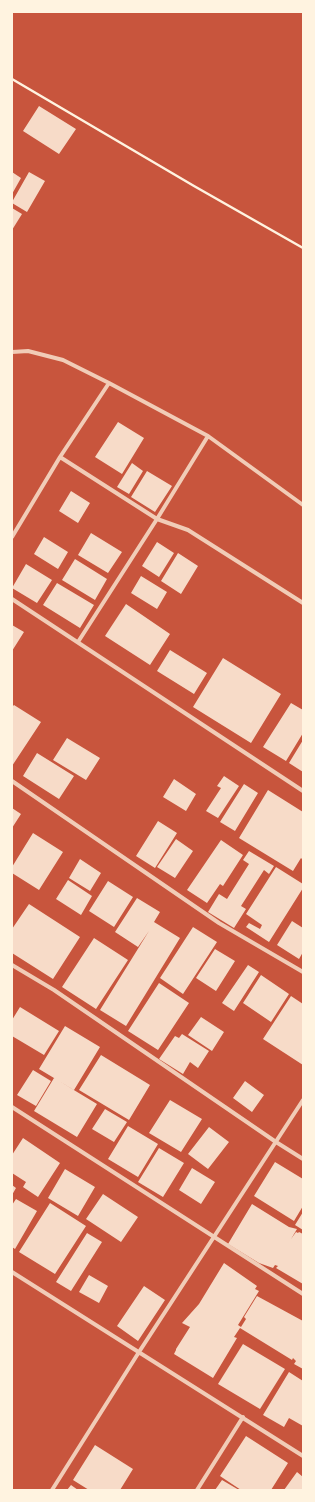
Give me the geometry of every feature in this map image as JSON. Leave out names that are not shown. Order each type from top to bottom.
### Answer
[{"type":"street","points":[[12,352],[28,351],[63,360],[110,383],[208,436],[303,505]]},
{"type":"street","points":[[12,537],[60,457],[110,383]]},
{"type":"street","points":[[78,642],[208,436]]},
{"type":"street","points":[[60,457],[157,519],[188,530],[303,602]]},
{"type":"street","points":[[12,599],[303,791]]},
{"type":"street","points":[[12,780],[219,923],[303,972]]},
{"type":"street","points":[[12,965],[54,990],[303,1159]]},
{"type":"street","points":[[52,1490],[139,1352],[303,1100]]},
{"type":"street","points":[[12,1107],[303,1294]]},
{"type":"street","points":[[12,1272],[303,1456]]},
{"type":"street","points":[[197,1490],[243,1417]]},
{"type":"path","points":[[12,79],[303,248]]},
{"type":"building","points":[[39,106],[76,129],[59,154],[23,131]]},
{"type":"building","points":[[12,172],[21,178],[12,194]]},
{"type":"building","points":[[29,172],[45,181],[27,212],[12,202]]},
{"type":"building","points":[[12,208],[22,214],[12,230]]},
{"type":"building","points":[[118,422],[144,438],[122,474],[95,457]]},
{"type":"building","points":[[132,463],[143,471],[129,494],[117,487]]},
{"type":"building","points":[[147,471],[172,486],[155,512],[131,497]]},
{"type":"building","points":[[71,491],[90,503],[78,523],[59,511]]},
{"type":"building","points":[[91,533],[122,552],[108,573],[78,555]]},
{"type":"building","points":[[44,537],[68,552],[58,569],[34,554]]},
{"type":"building","points":[[157,542],[174,553],[159,577],[142,566]]},
{"type":"building","points":[[178,553],[198,566],[181,594],[161,581]]},
{"type":"building","points":[[75,559],[107,579],[95,600],[62,580]]},
{"type":"building","points":[[26,564],[52,580],[37,603],[12,588]]},
{"type":"building","points":[[141,576],[167,592],[157,609],[131,593]]},
{"type":"building","points":[[57,583],[94,605],[80,628],[43,605]]},
{"type":"building","points":[[126,604],[170,634],[150,665],[105,636]]},
{"type":"building","points":[[12,625],[24,632],[12,651]]},
{"type":"building","points":[[170,650],[207,673],[194,694],[157,671]]},
{"type":"building","points":[[223,658],[281,694],[251,743],[193,707]]},
{"type":"building","points":[[291,703],[303,710],[303,733],[286,761],[263,747]]},
{"type":"building","points":[[14,705],[41,722],[12,766],[12,707]]},
{"type":"building","points":[[67,738],[100,758],[86,780],[53,760]]},
{"type":"building","points":[[303,740],[303,772],[289,763]]},
{"type":"building","points":[[37,753],[74,776],[59,799],[23,776]]},
{"type":"building","points":[[224,776],[239,786],[218,818],[206,811],[221,788],[217,786]]},
{"type":"building","points":[[174,779],[196,794],[186,811],[163,797]]},
{"type":"building","points":[[244,784],[258,793],[235,831],[220,822]]},
{"type":"building","points":[[268,790],[303,812],[303,860],[301,858],[293,871],[239,838]]},
{"type":"building","points":[[12,808],[21,814],[12,828]]},
{"type":"building","points":[[158,821],[177,833],[155,868],[136,856]]},
{"type":"building","points":[[33,833],[63,852],[39,890],[12,873],[12,867]]},
{"type":"building","points":[[176,839],[193,851],[175,878],[157,867]]},
{"type":"building","points":[[221,840],[243,855],[223,886],[220,884],[207,903],[187,890]]},
{"type":"building","points":[[249,851],[274,866],[269,874],[264,870],[241,906],[246,909],[234,928],[208,912],[219,894],[227,899],[249,864],[243,860]]},
{"type":"building","points":[[80,859],[101,873],[90,891],[69,878]]},
{"type":"building","points":[[276,867],[303,884],[303,888],[269,942],[246,927],[249,923],[260,929],[262,925],[246,914]]},
{"type":"building","points":[[68,880],[92,896],[81,915],[56,899]]},
{"type":"building","points":[[108,881],[133,897],[114,927],[89,911]]},
{"type":"building","points":[[137,898],[160,912],[154,922],[180,938],[126,1026],[100,1010],[149,931],[138,947],[115,932]]},
{"type":"building","points":[[29,904],[80,937],[53,979],[12,953],[12,929]]},
{"type":"building","points":[[292,921],[303,928],[303,952],[299,959],[277,945]]},
{"type":"building","points":[[193,927],[217,942],[183,994],[160,978]]},
{"type":"building","points":[[94,938],[128,960],[96,1009],[62,987]]},
{"type":"building","points":[[215,949],[235,961],[216,991],[196,978]]},
{"type":"building","points":[[248,965],[259,972],[234,1011],[222,1003]]},
{"type":"building","points":[[261,975],[289,994],[271,1022],[243,1003]]},
{"type":"building","points":[[159,983],[189,1003],[158,1050],[128,1031]]},
{"type":"building","points":[[291,996],[303,1004],[303,1065],[263,1039]]},
{"type":"building","points":[[20,1007],[59,1031],[44,1055],[12,1036],[12,1020]]},
{"type":"building","points":[[201,1017],[224,1032],[212,1051],[188,1035]]},
{"type":"building","points":[[65,1026],[100,1047],[74,1090],[39,1069]]},
{"type":"building","points":[[182,1034],[209,1051],[198,1068],[190,1062],[183,1074],[159,1059],[175,1036],[179,1038]]},
{"type":"building","points":[[101,1055],[150,1085],[129,1120],[79,1090]]},
{"type":"building","points":[[33,1070],[51,1081],[36,1106],[17,1095]]},
{"type":"building","points":[[54,1078],[97,1104],[77,1137],[34,1111]]},
{"type":"building","points":[[245,1081],[264,1095],[252,1112],[233,1098]]},
{"type":"building","points":[[170,1100],[202,1119],[181,1152],[149,1133]]},
{"type":"building","points":[[105,1109],[127,1122],[114,1142],[92,1129]]},
{"type":"building","points":[[128,1126],[158,1144],[138,1177],[108,1159]]},
{"type":"building","points":[[209,1127],[229,1142],[208,1169],[188,1154]]},
{"type":"building","points":[[23,1138],[60,1163],[38,1197],[23,1187],[26,1182],[12,1173],[12,1155]]},
{"type":"building","points":[[159,1148],[184,1163],[163,1197],[138,1182]]},
{"type":"building","points":[[275,1162],[303,1179],[303,1206],[294,1221],[254,1196]]},
{"type":"building","points":[[192,1168],[215,1182],[201,1204],[179,1190]]},
{"type":"building","points":[[65,1169],[95,1187],[78,1216],[48,1198]]},
{"type":"building","points":[[12,1185],[16,1188],[12,1195]]},
{"type":"building","points":[[103,1194],[138,1217],[121,1242],[86,1219]]},
{"type":"building","points":[[16,1199],[37,1211],[15,1249],[12,1247],[12,1205]]},
{"type":"building","points":[[50,1203],[86,1226],[55,1274],[19,1252]]},
{"type":"building","points":[[252,1204],[289,1227],[297,1229],[291,1239],[296,1232],[303,1234],[303,1284],[276,1268],[278,1266],[275,1265],[273,1268],[259,1263],[228,1244]]},
{"type":"building","points":[[303,1212],[303,1230],[295,1225]]},
{"type":"building","points":[[87,1233],[102,1242],[71,1291],[56,1282]]},
{"type":"building","points":[[224,1263],[257,1286],[255,1289],[259,1291],[238,1325],[241,1327],[246,1319],[244,1317],[257,1296],[303,1321],[303,1369],[294,1364],[296,1361],[293,1358],[292,1360],[240,1328],[234,1337],[237,1338],[213,1378],[174,1354],[190,1327],[182,1323],[199,1304]]},
{"type":"building","points":[[89,1275],[108,1286],[99,1303],[79,1292]]},
{"type":"building","points":[[144,1286],[165,1300],[138,1341],[117,1326]]},
{"type":"building","points":[[243,1344],[285,1369],[260,1409],[218,1384]]},
{"type":"building","points":[[289,1372],[303,1381],[303,1426],[289,1418],[284,1427],[263,1415]]},
{"type":"building","points":[[246,1436],[288,1463],[271,1490],[241,1490],[220,1476]]},
{"type":"building","points":[[95,1445],[133,1469],[120,1490],[89,1490],[73,1480]]},
{"type":"building","points":[[297,1472],[303,1477],[303,1490],[284,1490]]},
{"type":"building","points":[[222,1480],[239,1490],[215,1490]]},
{"type":"building","points":[[71,1485],[78,1490],[67,1490]]}]
